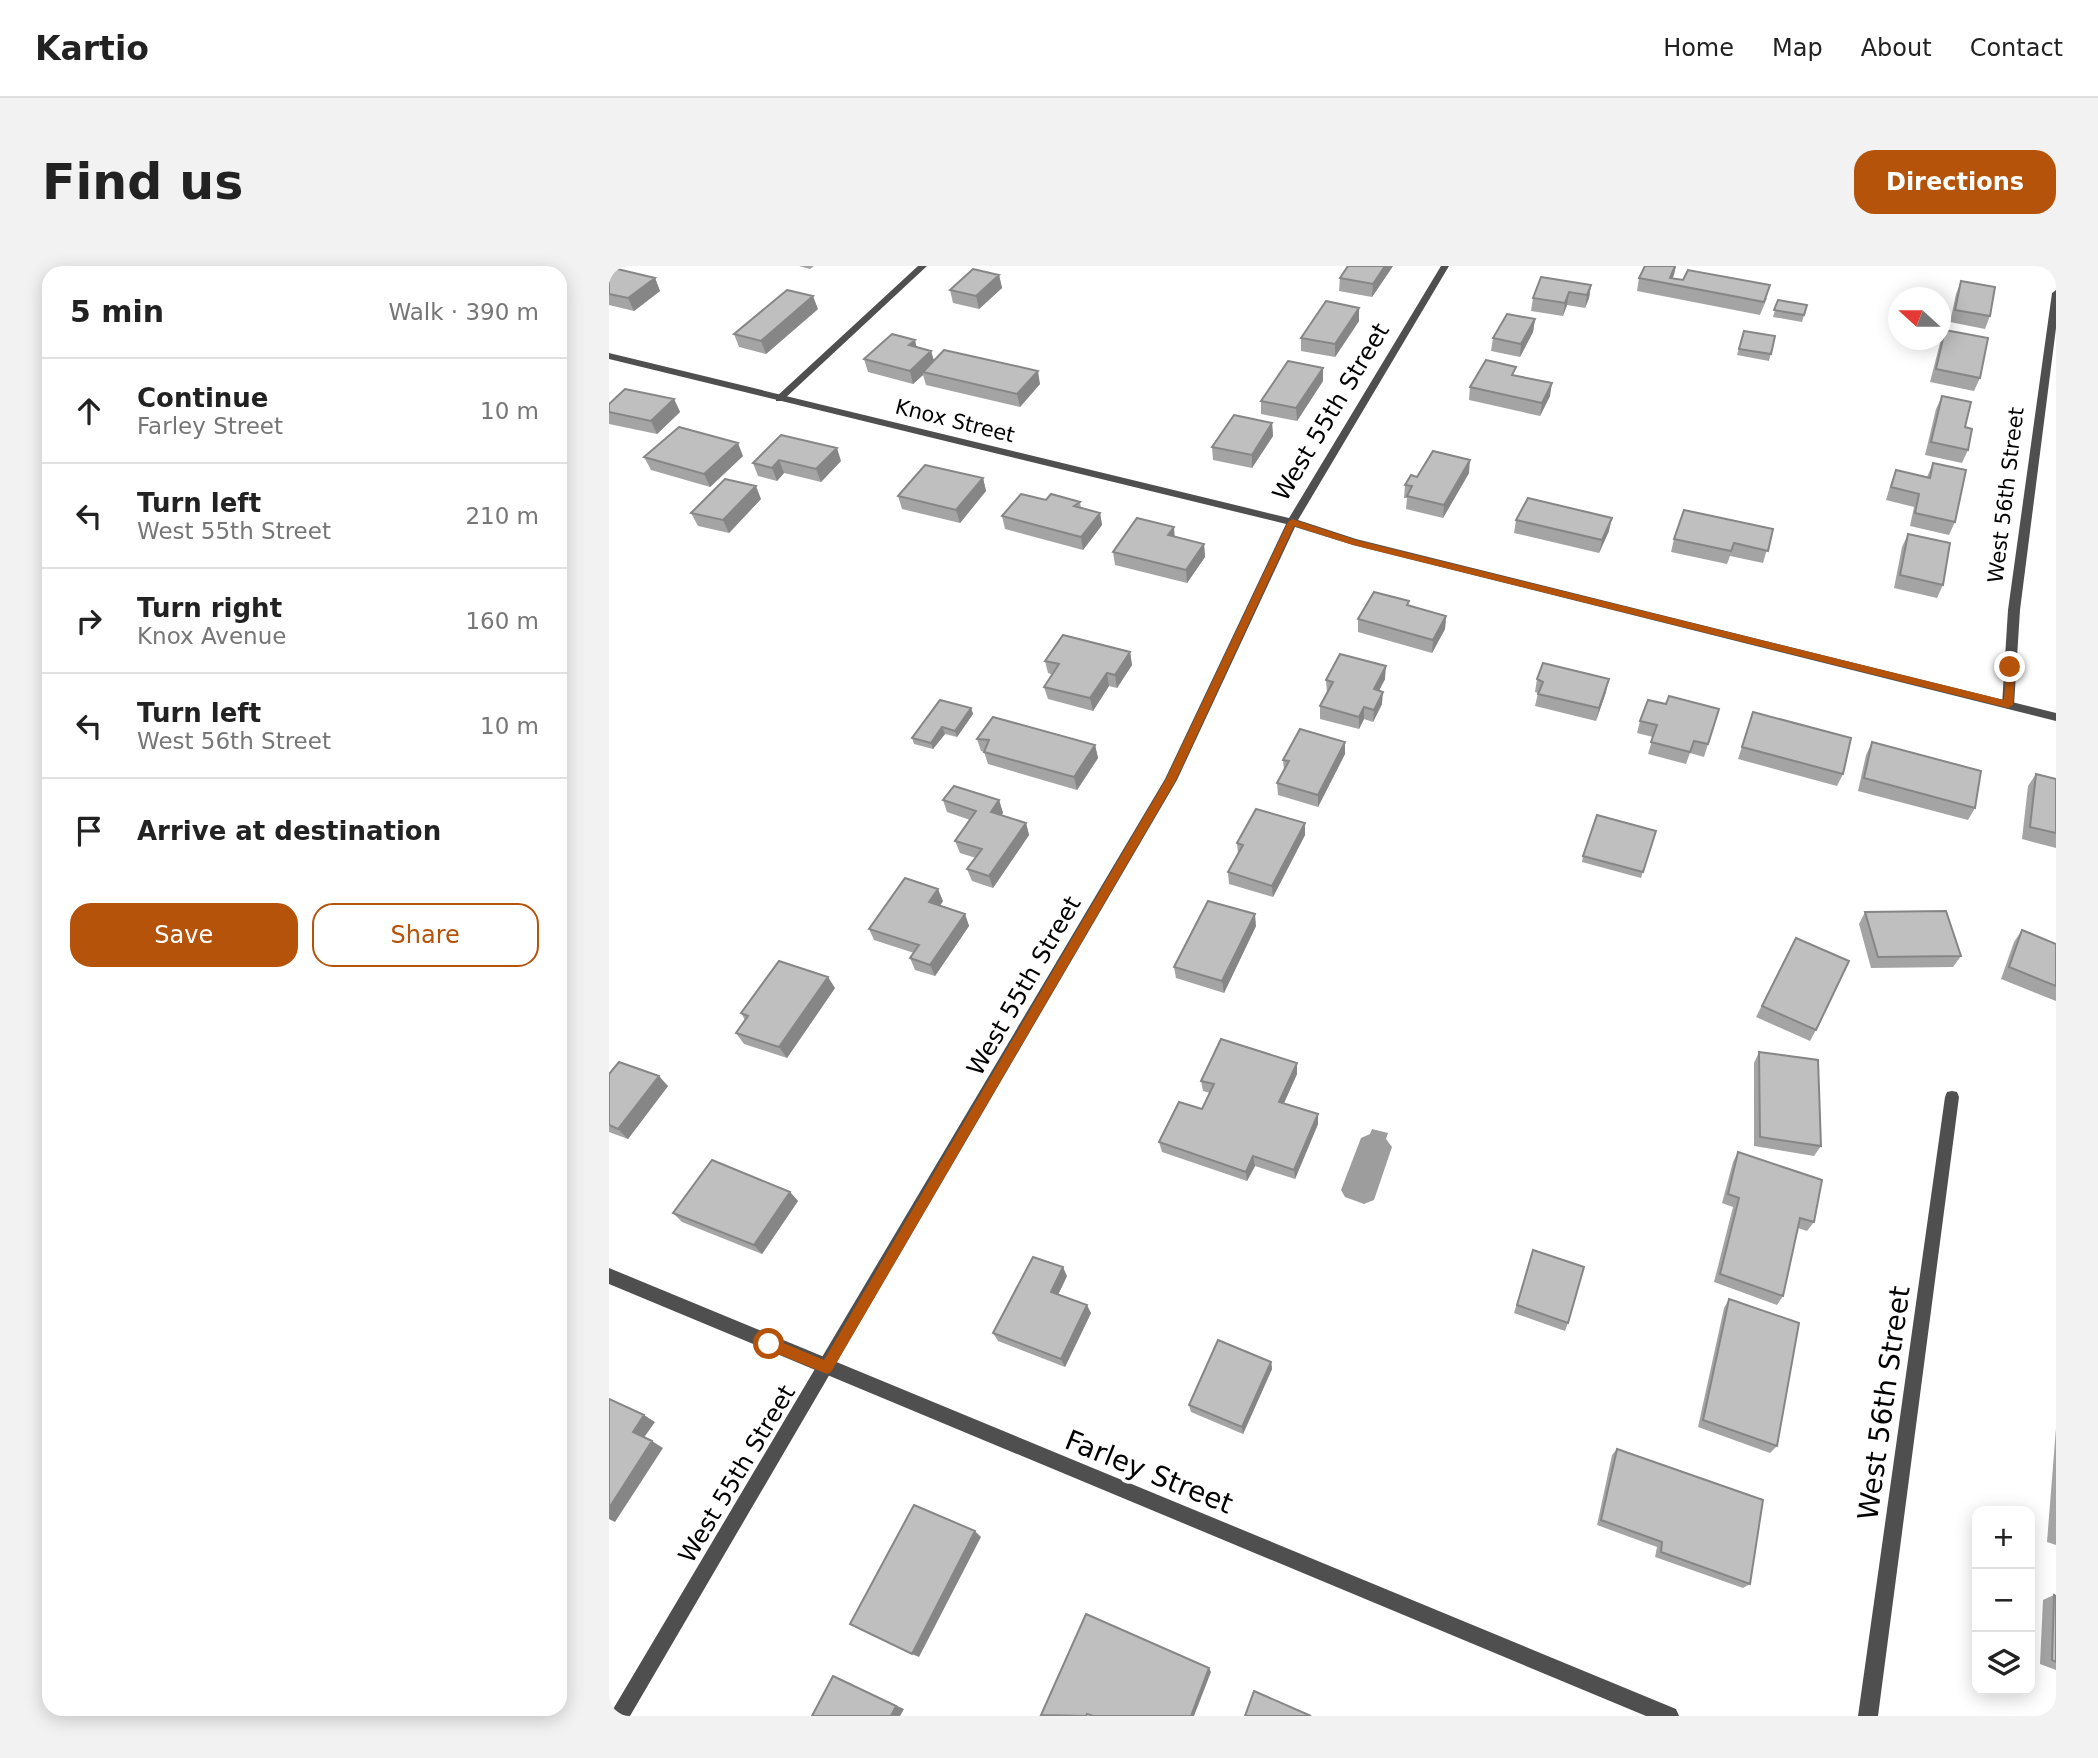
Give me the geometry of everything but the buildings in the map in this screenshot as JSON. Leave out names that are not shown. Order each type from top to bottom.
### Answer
[{"type":"street","points":[[779,399],[923,266]]},
{"type":"street","name":"West 55th Street","points":[[619,1716],[1171,780],[1292,522],[1445,266]]},
{"type":"street","name":"West 56th Street","points":[[2008,705],[2014,610],[2056,293]]},
{"type":"street","name":"Knox Street","points":[[609,356],[1292,522],[1353,542],[2056,717]]},
{"type":"street","name":"West 56th Street","points":[[1868,1716],[1952,1097]]},
{"type":"street","name":"Farley Street","points":[[609,1276],[1669,1716]]},
{"type":"shaded area","points":[[1372,1129],[1388,1133],[1386,1139],[1392,1147],[1374,1200],[1364,1204],[1345,1197],[1341,1190],[1361,1138],[1370,1134]]},
{"type":"route","points":[[769,1344],[827,1367],[1171,780],[1292,522],[1353,542],[2008,705],[2010,667]]}]
